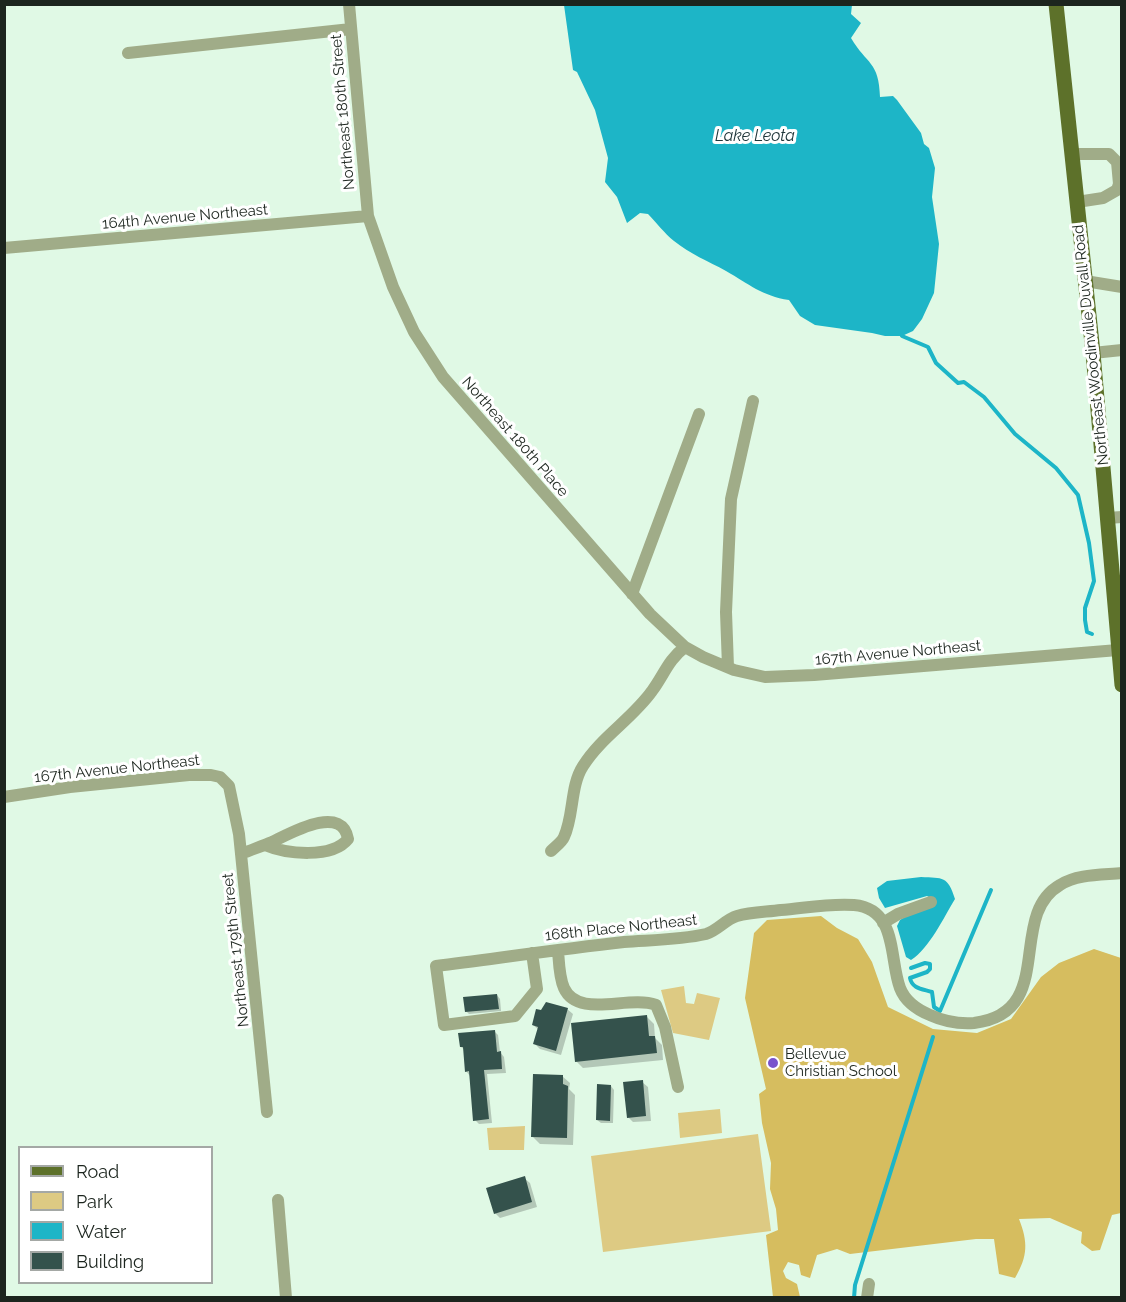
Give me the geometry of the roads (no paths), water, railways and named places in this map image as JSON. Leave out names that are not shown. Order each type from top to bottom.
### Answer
[{"type":"main road","name":"Northeast Woodinville Duvall Road","points":[[1056,4],[1093,353],[1114,518],[1118,650],[1122,685]]},
{"type":"street","name":"Northeast 180th Street","points":[[349,4],[368,216]]},
{"type":"street","points":[[128,53],[351,29]]},
{"type":"street","points":[[1072,154],[1109,154],[1117,162],[1119,184],[1117,190],[1113,194],[1090,201],[1077,202]]},
{"type":"street","name":"164th Avenue Northeast","points":[[4,248],[368,216]]},
{"type":"street","name":"Northeast 180th Place","points":[[368,216],[397,296],[414,333],[443,377],[632,594],[685,647]]},
{"type":"street","points":[[1085,281],[1122,287]]},
{"type":"street","points":[[1093,353],[1122,350]]},
{"type":"street","points":[[728,667],[726,612],[731,499],[753,401]]},
{"type":"street","points":[[632,594],[699,414]]},
{"type":"street","points":[[551,851],[564,838],[582,767],[601,743],[632,715],[653,690],[666,666],[685,647]]},
{"type":"street","name":"167th Avenue Northeast","points":[[685,647],[728,667],[765,677],[1118,650]]},
{"type":"street","name":"167th Avenue Northeast","points":[[4,797],[70,787],[189,775],[220,777],[229,786]]},
{"type":"street","name":"Northeast 179th Street","points":[[229,786],[241,854],[267,1113]]},
{"type":"street","points":[[241,854],[294,830],[317,823],[336,823],[342,826],[347,832],[348,839],[339,847],[300,853],[281,852],[265,845]]},
{"type":"street","points":[[931,902],[898,914],[884,923],[892,940],[900,990],[908,1001],[922,1011],[965,1023],[986,1021],[1002,1013],[1018,999],[1026,982],[1033,927],[1049,893],[1060,884],[1075,879],[1122,873]]},
{"type":"street","name":"168th Place Northeast","points":[[532,953],[537,989],[515,1016],[444,1025],[436,966],[532,953],[707,934],[735,916],[828,905],[855,905],[871,910],[884,923]]},
{"type":"street","points":[[558,950],[563,986],[574,1000],[584,1005],[644,1001],[656,1005],[665,1027],[678,1087]]},
{"type":"street","points":[[278,1200],[286,1298]]},
{"type":"street","points":[[867,1298],[869,1284]]},
{"type":"water","name":"Lake Leota","points":[[564,5],[852,5],[851,14],[861,23],[851,38],[875,70],[880,97],[893,96],[897,100],[921,133],[924,144],[929,148],[935,168],[932,197],[939,244],[934,293],[922,319],[913,331],[902,336],[885,336],[815,325],[800,316],[789,300],[771,296],[756,289],[680,246],[648,214],[640,213],[627,223],[617,197],[605,182],[608,158],[595,110],[577,72],[573,70]]},
{"type":"water","points":[[921,877],[944,880],[950,886],[955,899],[930,941],[911,960],[906,957],[897,926],[900,920],[933,899],[927,896],[885,908],[879,898],[877,888],[887,881]]},
{"type":"waterway","points":[[902,336],[928,347],[936,363],[958,383],[964,382],[984,397],[1015,434],[1056,468],[1078,495],[1089,543],[1094,581],[1085,608],[1087,632],[1092,634]]},
{"type":"waterway","points":[[911,968],[925,963],[930,964],[927,972],[910,978],[915,986],[932,992],[934,1007],[940,1011],[991,890]]},
{"type":"waterway","points":[[854,1298],[855,1285],[933,1037]]},
{"type":"place","name":"Bellevue Christian School","points":[[773,1063]]}]
